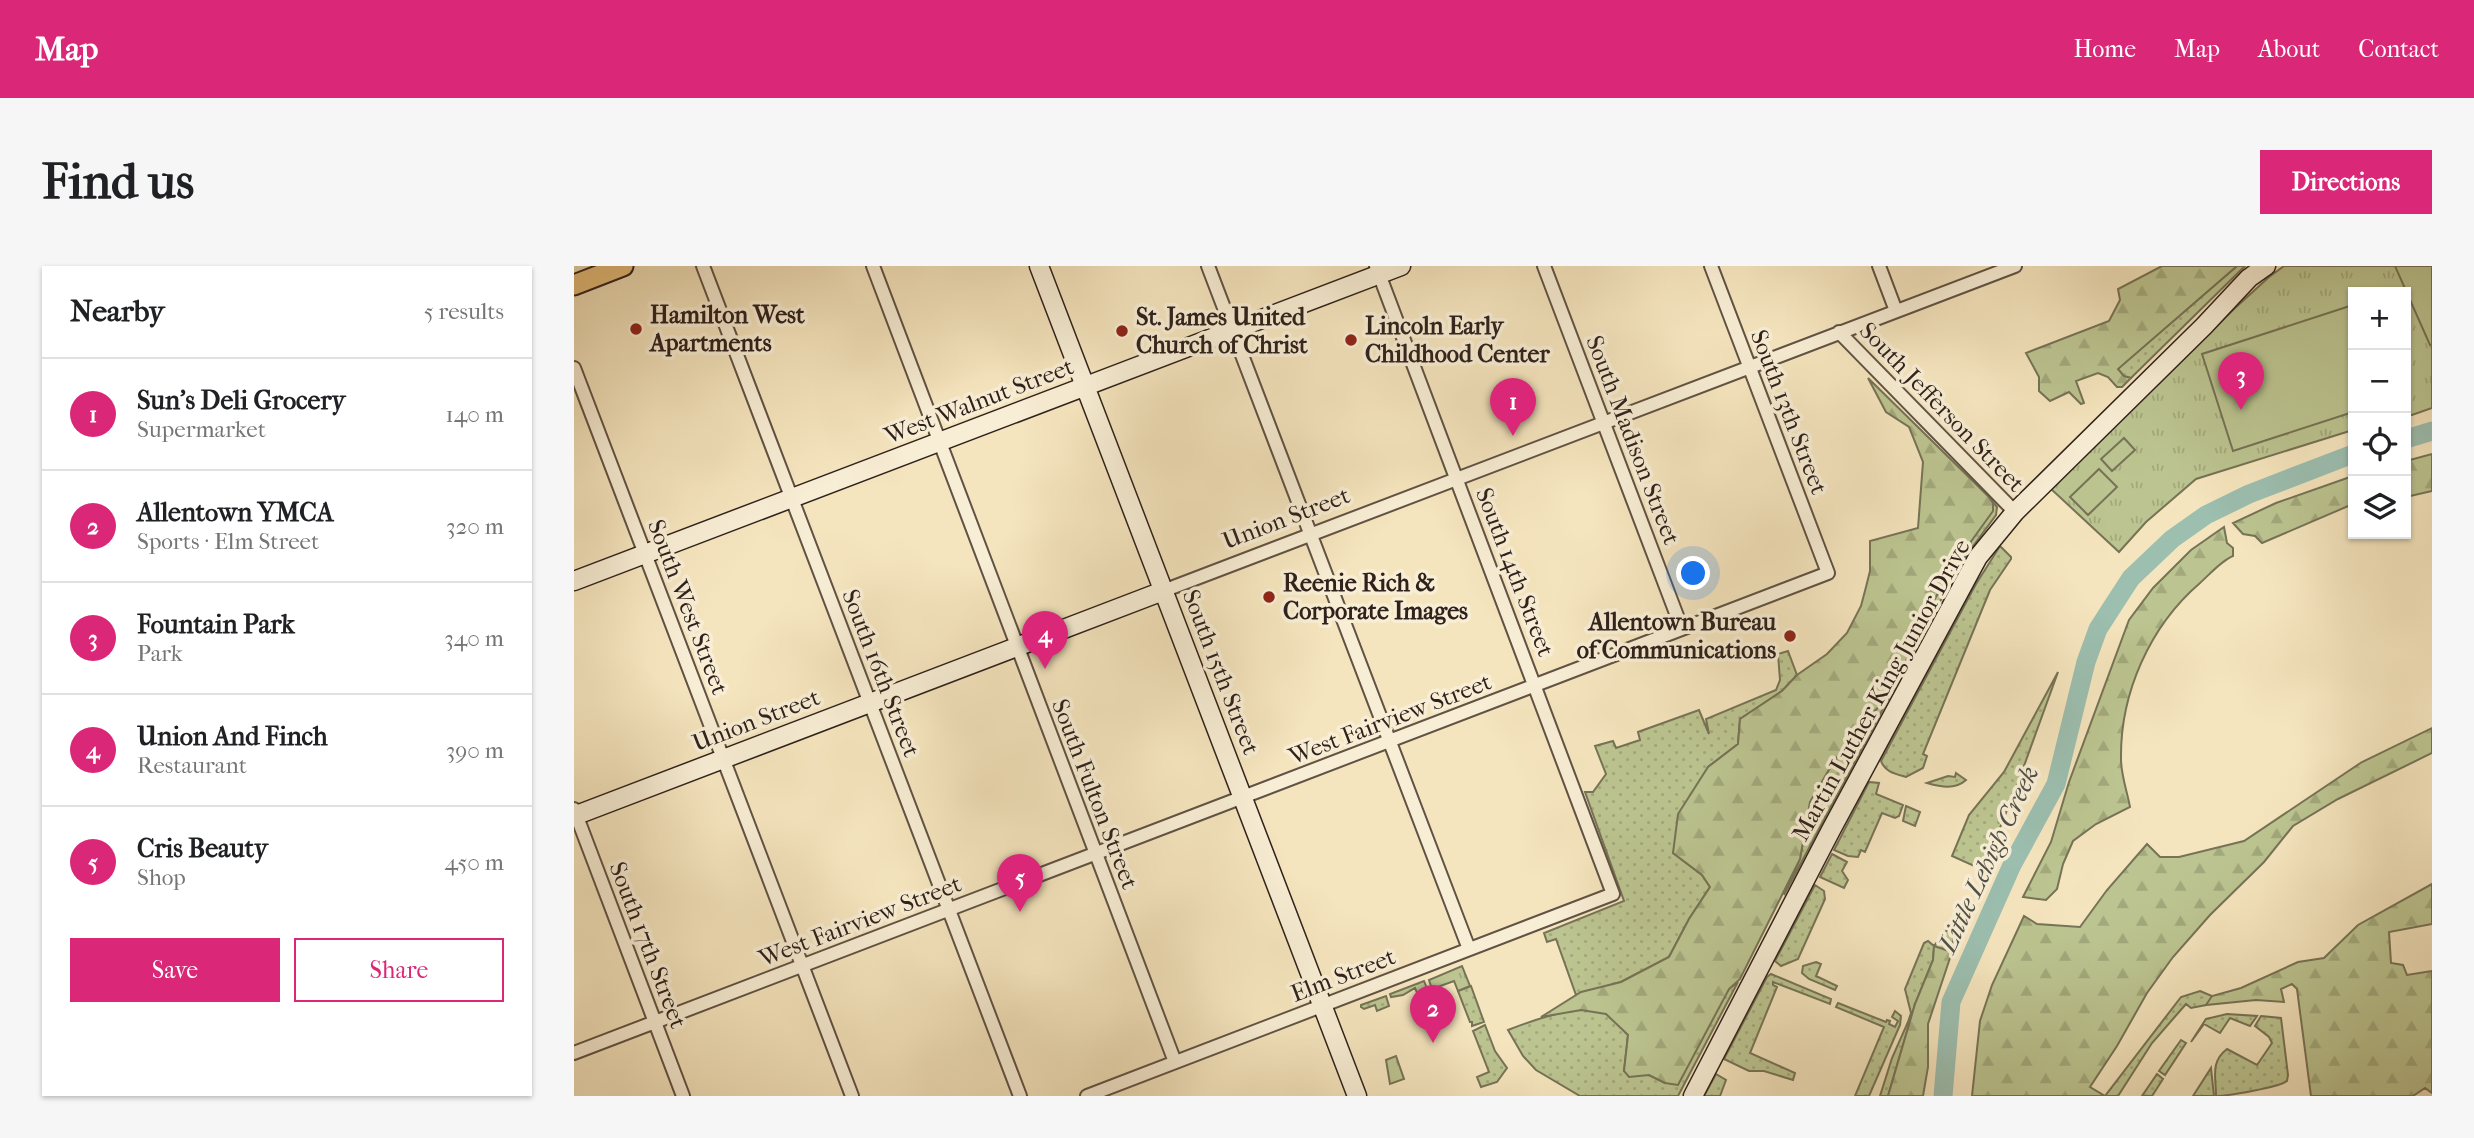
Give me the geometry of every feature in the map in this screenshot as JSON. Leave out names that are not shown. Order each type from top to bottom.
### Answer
[{"type":"main road","points":[[574,285],[623,266]]},
{"type":"main road","name":"South 15th Street","points":[[1039,266],[1357,1096]]},
{"type":"main road","name":"West Walnut Street","points":[[574,581],[1085,387],[1377,270],[1401,266]]},
{"type":"main road","name":"Martin Luther King Junior Drive","points":[[1693,1096],[1978,556],[2015,512],[2259,270]]},
{"type":"main road","name":"Union Street","points":[[575,813],[1163,592]]},
{"type":"street","name":"South 16th Street","points":[[703,266],[1020,1096]]},
{"type":"street","name":"South Fulton Street","points":[[873,266],[1175,1062]]},
{"type":"street","points":[[1208,266],[1469,949]]},
{"type":"street","name":"South Madison Street","points":[[1544,266],[1682,629]]},
{"type":"street","name":"South 13th Street","points":[[1711,266],[1828,573]]},
{"type":"street","name":"South Jefferson Street","points":[[1879,266],[1896,311]]},
{"type":"street","name":"Union Street","points":[[1163,592],[2015,266]]},
{"type":"street","name":"South 14th Street","points":[[1377,270],[1614,894]]},
{"type":"street","name":"South Jefferson Street","points":[[1839,332],[2015,512]]},
{"type":"street","name":"South West Street","points":[[574,368],[852,1096]]},
{"type":"street","name":"West Fairview Street","points":[[574,1053],[1828,573]]},
{"type":"street","name":"South 17th Street","points":[[575,813],[683,1096]]},
{"type":"street","name":"Elm Street","points":[[1087,1096],[1614,894]]},
{"type":"green space","points":[[2162,266],[2237,266],[2118,369],[2124,376],[2131,378],[2122,387],[2117,387],[2108,377],[2098,373],[2076,381],[2084,403],[2081,404],[2069,392],[2050,401],[2039,391],[2039,377],[2026,353],[2109,321],[2120,300],[2118,289]]},
{"type":"green space","points":[[2237,266],[2245,266],[2131,378],[2124,377],[2117,369]]},
{"type":"green space","points":[[2284,266],[2432,266],[2432,408],[2411,415],[2411,287],[2348,287],[2348,432],[2196,479],[2146,522],[2119,552],[2050,488],[2269,277]]},
{"type":"green space","points":[[2395,266],[2432,266],[2432,345],[2411,302],[2411,287],[2404,287]]},
{"type":"green space","points":[[2348,307],[2348,414],[2233,451],[2202,354]]},
{"type":"green space","points":[[1868,378],[1988,496],[1993,503],[1993,511],[1962,554],[1929,608],[1908,657],[1885,700],[1857,730],[1834,761],[1810,802],[1800,859],[1740,979],[1729,989],[1678,1085],[1665,1083],[1649,1075],[1629,1077],[1624,1071],[1628,1035],[1606,1014],[1581,1010],[1541,1017],[1581,992],[1621,982],[1669,957],[1710,887],[1702,875],[1673,853],[1678,814],[1708,767],[1738,744],[1740,719],[1782,691],[1797,675],[1827,654],[1847,633],[1861,606],[1870,571],[1870,541],[1918,528],[1923,462],[1909,427],[1886,412]]},
{"type":"green space","points":[[2124,438],[2135,450],[2112,471],[2101,459]]},
{"type":"green space","points":[[2432,454],[2432,491],[2411,496],[2411,460]]},
{"type":"green space","points":[[2099,469],[2117,487],[2088,515],[2070,497]]},
{"type":"green space","points":[[2348,478],[2348,506],[2262,543],[2255,536],[2243,534],[2233,523],[2276,503]]},
{"type":"green space","points":[[1988,496],[1997,507],[1996,515],[1952,579],[1784,895],[1800,859],[1810,802],[1834,761],[1857,730],[1885,700],[1908,657],[1929,608],[1992,511],[1993,503]]},
{"type":"green space","points":[[2224,527],[2227,543],[2233,548],[2233,556],[2182,600],[2166,619],[2141,662],[2132,686],[2122,734],[2121,759],[2130,807],[2096,824],[2073,841],[2063,864],[2057,889],[2046,900],[2023,897],[2051,842],[2069,782],[2129,620],[2153,588],[2191,550]]},
{"type":"green space","points":[[2000,546],[2011,559],[1990,590],[1923,754],[1927,756],[1923,768],[1906,777],[1891,772],[1881,761],[1976,584]]},
{"type":"green space","points":[[1788,651],[1797,675],[1782,691],[1740,719],[1738,744],[1708,767],[1673,853],[1702,875],[1710,887],[1669,957],[1621,982],[1576,995],[1556,939],[1547,942],[1544,933],[1624,901],[1585,792],[1593,792],[1606,774],[1595,746],[1613,741],[1616,748],[1640,740],[1638,732],[1699,710],[1709,734],[1706,719],[1776,690],[1780,680],[1778,654]]},
{"type":"green space","points":[[2058,672],[1983,870],[1952,856],[1969,815],[2004,772]]},
{"type":"green space","points":[[2432,728],[2432,753],[2338,799],[2293,826],[2264,862],[2210,915],[2173,957],[2147,993],[2090,1087],[2105,1096],[1972,1096],[1980,1021],[1992,985],[2024,916],[2037,924],[2080,927],[2107,890],[2147,844],[2160,857],[2179,857],[2244,841],[2362,762]]},
{"type":"green space","points":[[1956,773],[1966,780],[1953,786],[1927,783],[1948,776],[1955,777]]},
{"type":"green space","points":[[1869,782],[1879,783],[1876,794],[1903,805],[1899,816],[1895,818],[1882,813],[1865,852],[1861,850],[1858,857],[1848,856],[1834,850]]},
{"type":"green space","points":[[1906,806],[1920,812],[1915,826],[1903,821]]},
{"type":"green space","points":[[1832,854],[1847,862],[1842,871],[1848,880],[1844,888],[1820,877]]},
{"type":"green space","points":[[2432,884],[2432,924],[2389,932],[2391,963],[2403,965],[2407,975],[2432,971],[2432,1093],[2425,1088],[2413,1096],[2311,1096],[2297,989],[2292,984],[2281,989],[2284,1002],[2256,1000],[2206,1005],[2212,996],[2241,988],[2298,962],[2324,958],[2358,925]]},
{"type":"green space","points":[[1815,885],[1824,891],[1825,899],[1798,959],[1781,966],[1775,961]]},
{"type":"green space","points":[[1959,915],[1969,919],[1960,925],[1955,933],[1952,952],[1934,947],[1933,960],[1915,1004],[1888,1096],[1880,1096],[1911,1013],[1905,989],[1924,943],[1928,941],[1934,946]]},
{"type":"green space","points":[[1934,946],[1952,952],[1928,1024],[1928,1067],[1923,1096],[1888,1096],[1915,1004],[1933,960]]},
{"type":"green space","points":[[1816,962],[1821,964],[1816,976],[1837,986],[1835,990],[1809,979],[1802,973],[1803,966]]},
{"type":"green space","points":[[1462,966],[1470,986],[1458,991],[1454,981],[1432,989],[1429,980]]},
{"type":"green space","points":[[1771,974],[1831,999],[1830,1004],[1773,982],[1777,987],[1750,1053],[1795,1073],[1793,1080],[1764,1071],[1749,1071],[1724,1059]]},
{"type":"green space","points":[[1424,981],[1428,991],[1418,995],[1415,988],[1403,995],[1391,997],[1390,994]]},
{"type":"green space","points":[[1738,982],[1678,1096],[1580,1096],[1536,1070],[1523,1056],[1508,1030],[1558,1014],[1598,1011],[1611,1017],[1628,1035],[1624,1071],[1649,1075],[1665,1083],[1729,989]]},
{"type":"green space","points":[[1471,986],[1484,1022],[1472,1026],[1458,991]]},
{"type":"green space","points":[[2200,991],[2213,998],[2206,1005],[2191,1008],[2186,1004],[2152,1043],[2118,1096],[2105,1096],[2181,997]]},
{"type":"green space","points":[[1386,996],[1389,1006],[1377,1011],[1375,1005],[1364,1009],[1361,1007],[1361,1005]]},
{"type":"green space","points":[[1838,1003],[1886,1022],[1890,1021],[1889,1024],[1895,1027],[1898,1021],[1892,1017],[1895,1011],[1901,1016],[1900,1025],[1869,1096],[1855,1096],[1884,1027],[1836,1007]]},
{"type":"green space","points":[[2227,1014],[2257,1016],[2250,1026],[2230,1018],[2220,1033],[2204,1024],[2191,1042],[2206,1019]]},
{"type":"green space","points":[[2261,1016],[2281,1018],[2287,1081],[2242,1093],[2216,1096],[2216,1065],[2227,1049],[2257,1065],[2272,1043],[2269,1037],[2255,1026]]},
{"type":"green space","points":[[1485,1025],[1495,1051],[1507,1068],[1497,1082],[1481,1087],[1477,1077],[1489,1072],[1473,1031]]},
{"type":"green space","points":[[2181,1040],[2186,1043],[2165,1075],[2159,1071]]},
{"type":"green space","points":[[1396,1056],[1404,1079],[1390,1084],[1386,1060]]},
{"type":"green space","points":[[2211,1068],[2214,1096],[2193,1096]]},
{"type":"green space","points":[[1716,1074],[1726,1080],[1720,1096],[1704,1096]]},
{"type":"green space","points":[[2157,1074],[2163,1079],[2152,1096],[2142,1096]]},
{"type":"waterway","name":"Little Lehigh Creek","points":[[2411,437],[2432,431]]},
{"type":"waterway","name":"Little Lehigh Creek","points":[[1943,1096],[1951,1002],[2012,865],[2056,784],[2086,662],[2098,629],[2131,578],[2172,539],[2206,515],[2249,494],[2348,456]]},
{"type":"place","name":"Hamilton West Apartments","points":[[636,329]]},
{"type":"place","name":"St. James United Church of Christ","points":[[1122,331]]},
{"type":"place","name":"Lincoln Early Childhood Center","points":[[1351,340]]},
{"type":"place","name":"Fountain Park","points":[[2241,410]]},
{"type":"place","name":"Sun's Deli Grocery","points":[[1513,436]]},
{"type":"place","name":"Reenie Rich & Corporate Images","points":[[1269,597]]},
{"type":"place","name":"Allentown Bureau of Communications","points":[[1790,636]]},
{"type":"place","name":"Union And Finch","points":[[1045,669]]},
{"type":"place","name":"Cris Beauty","points":[[1020,912]]},
{"type":"place","name":"Allentown YMCA","points":[[1433,1043]]}]
